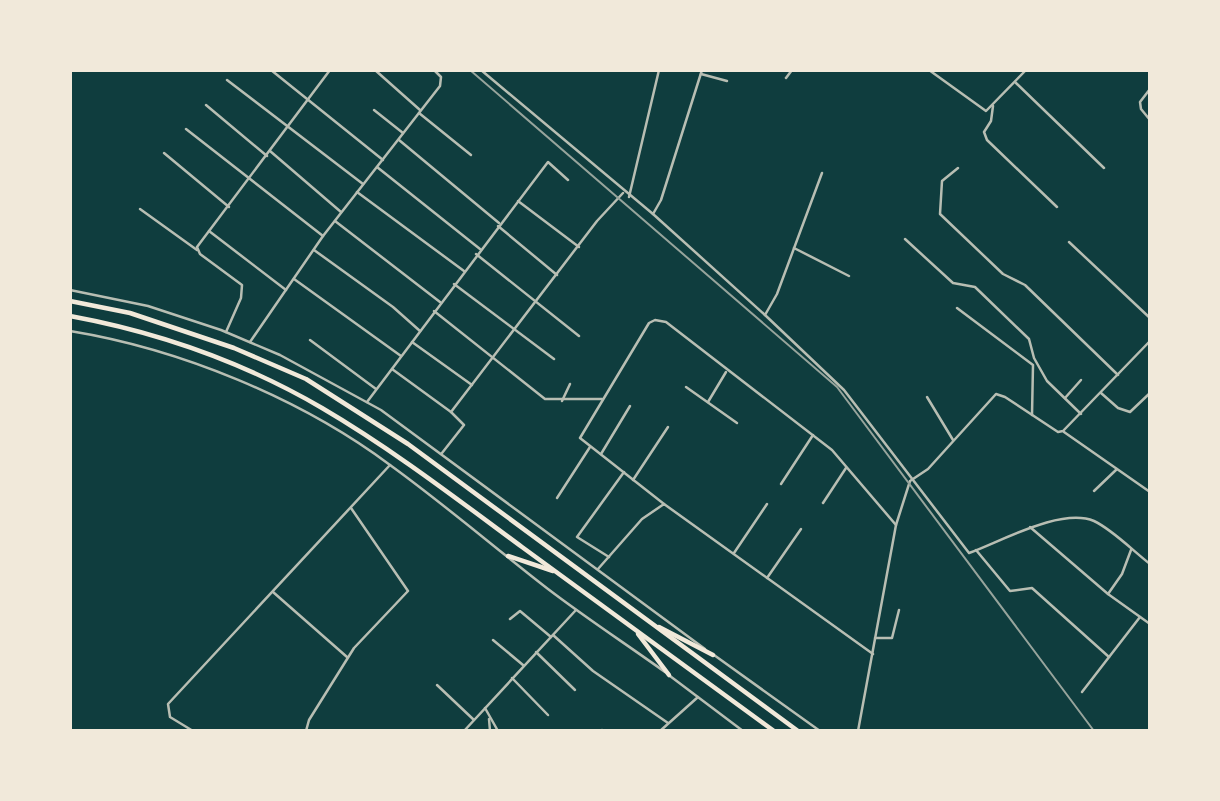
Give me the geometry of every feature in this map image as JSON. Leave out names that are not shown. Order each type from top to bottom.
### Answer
[{"type":"highway","points":[[70,301],[143,317],[233,348],[306,379],[408,444],[798,731]]},
{"type":"highway","points":[[70,316],[110,323],[185,346],[252,372],[322,407],[413,467],[774,731]]},
{"type":"highway","points":[[508,556],[558,573]]},
{"type":"highway","points":[[646,620],[713,654]]},
{"type":"highway","points":[[635,629],[669,675]]},
{"type":"street","points":[[271,70],[383,160]]},
{"type":"street","points":[[375,70],[471,155]]},
{"type":"street","points":[[250,342],[323,236],[442,82],[434,70]]},
{"type":"street","points":[[481,70],[536,114],[629,197],[653,214],[844,390],[969,552],[1029,527],[1090,520],[1150,565]]},
{"type":"street","points":[[629,197],[659,70]]},
{"type":"street","points":[[786,78],[792,70]]},
{"type":"street","points":[[929,70],[981,110],[986,111],[1026,70]]},
{"type":"street","points":[[197,250],[327,71]]},
{"type":"street","points":[[653,214],[661,200],[701,72],[727,80]]},
{"type":"street","points":[[227,80],[363,184]]},
{"type":"street","points":[[1015,83],[1104,168]]},
{"type":"street","points":[[1150,89],[1140,102],[1150,120]]},
{"type":"street","points":[[206,105],[267,156]]},
{"type":"street","points":[[993,106],[991,121],[984,132],[987,141],[1057,207]]},
{"type":"street","points":[[374,110],[403,133]]},
{"type":"street","points":[[186,130],[323,236]]},
{"type":"street","points":[[398,139],[557,275]]},
{"type":"street","points":[[270,152],[341,212]]},
{"type":"street","points":[[164,153],[229,207]]},
{"type":"street","points":[[367,402],[498,224],[548,162],[568,180]]},
{"type":"street","points":[[377,167],[480,249]]},
{"type":"street","points":[[958,168],[942,181],[940,214],[1003,274],[1025,285],[1118,375]]},
{"type":"street","points":[[765,315],[770,310],[822,173]]},
{"type":"street","points":[[357,192],[464,271]]},
{"type":"street","points":[[451,412],[624,192]]},
{"type":"street","points":[[518,201],[579,247]]},
{"type":"street","points":[[140,209],[243,285],[242,298],[226,332]]},
{"type":"street","points":[[335,221],[440,303]]},
{"type":"street","points":[[209,231],[286,289]]},
{"type":"street","points":[[905,239],[953,283],[975,287],[1030,339],[1034,358],[1047,381],[1081,414]]},
{"type":"street","points":[[1069,242],[1150,318]]},
{"type":"street","points":[[794,248],[849,276]]},
{"type":"street","points":[[314,250],[393,307],[420,331]]},
{"type":"street","points":[[476,254],[579,336]]},
{"type":"street","points":[[294,279],[401,356]]},
{"type":"street","points":[[454,284],[554,359]]},
{"type":"street","points":[[70,290],[148,306],[226,332],[367,402],[442,453],[820,731]]},
{"type":"street","points":[[957,307],[1033,365],[1032,415]]},
{"type":"street","points":[[435,311],[545,399],[602,399]]},
{"type":"street","points":[[873,654],[664,504],[580,438],[649,323],[655,320],[666,322],[832,450],[897,525]]},
{"type":"street","points":[[70,331],[156,350],[234,379],[337,431],[390,465],[576,610],[743,731]]},
{"type":"street","points":[[310,340],[376,389]]},
{"type":"street","points":[[1063,432],[1150,341]]},
{"type":"street","points":[[412,342],[472,385]]},
{"type":"street","points":[[391,369],[451,412],[464,425],[442,453]]},
{"type":"street","points":[[708,402],[727,370]]},
{"type":"street","points":[[1065,398],[1081,380]]},
{"type":"street","points":[[562,401],[570,384]]},
{"type":"street","points":[[686,387],[737,423]]},
{"type":"street","points":[[1101,393],[1118,408],[1130,412],[1150,393]]},
{"type":"street","points":[[858,731],[906,486],[928,469],[996,394],[1058,432],[1063,432],[1150,492]]},
{"type":"street","points":[[927,397],[953,440]]},
{"type":"street","points":[[601,454],[630,405]]},
{"type":"street","points":[[633,480],[668,427]]},
{"type":"street","points":[[780,484],[813,435]]},
{"type":"street","points":[[557,498],[590,447]]},
{"type":"street","points":[[193,731],[170,717],[168,704],[390,465]]},
{"type":"street","points":[[822,503],[846,467]]},
{"type":"street","points":[[1094,491],[1117,469]]},
{"type":"street","points":[[609,557],[577,537],[624,472]]},
{"type":"street","points":[[598,569],[642,520],[664,504]]},
{"type":"street","points":[[734,553],[767,504]]},
{"type":"street","points":[[306,731],[309,720],[348,657],[408,591],[351,508]]},
{"type":"street","points":[[1029,527],[1108,594],[1150,624]]},
{"type":"street","points":[[767,578],[801,529]]},
{"type":"street","points":[[976,550],[1006,587],[1014,591],[1032,588],[1110,657]]},
{"type":"street","points":[[1108,594],[1122,574],[1131,550]]},
{"type":"street","points":[[274,592],[348,657]]},
{"type":"street","points":[[464,731],[576,610]]},
{"type":"street","points":[[876,638],[892,638],[899,610]]},
{"type":"street","points":[[510,619],[520,611],[593,671],[668,723]]},
{"type":"street","points":[[1082,692],[1140,617]]},
{"type":"street","points":[[493,640],[523,666]]},
{"type":"street","points":[[536,652],[575,690]]},
{"type":"street","points":[[512,678],[548,715]]},
{"type":"street","points":[[437,685],[474,720]]},
{"type":"street","points":[[660,731],[698,697]]},
{"type":"street","points":[[485,708],[498,731]]},
{"type":"street","points":[[489,716],[490,731]]},
{"type":"railway","points":[[470,70],[837,387],[1094,731]]}]
